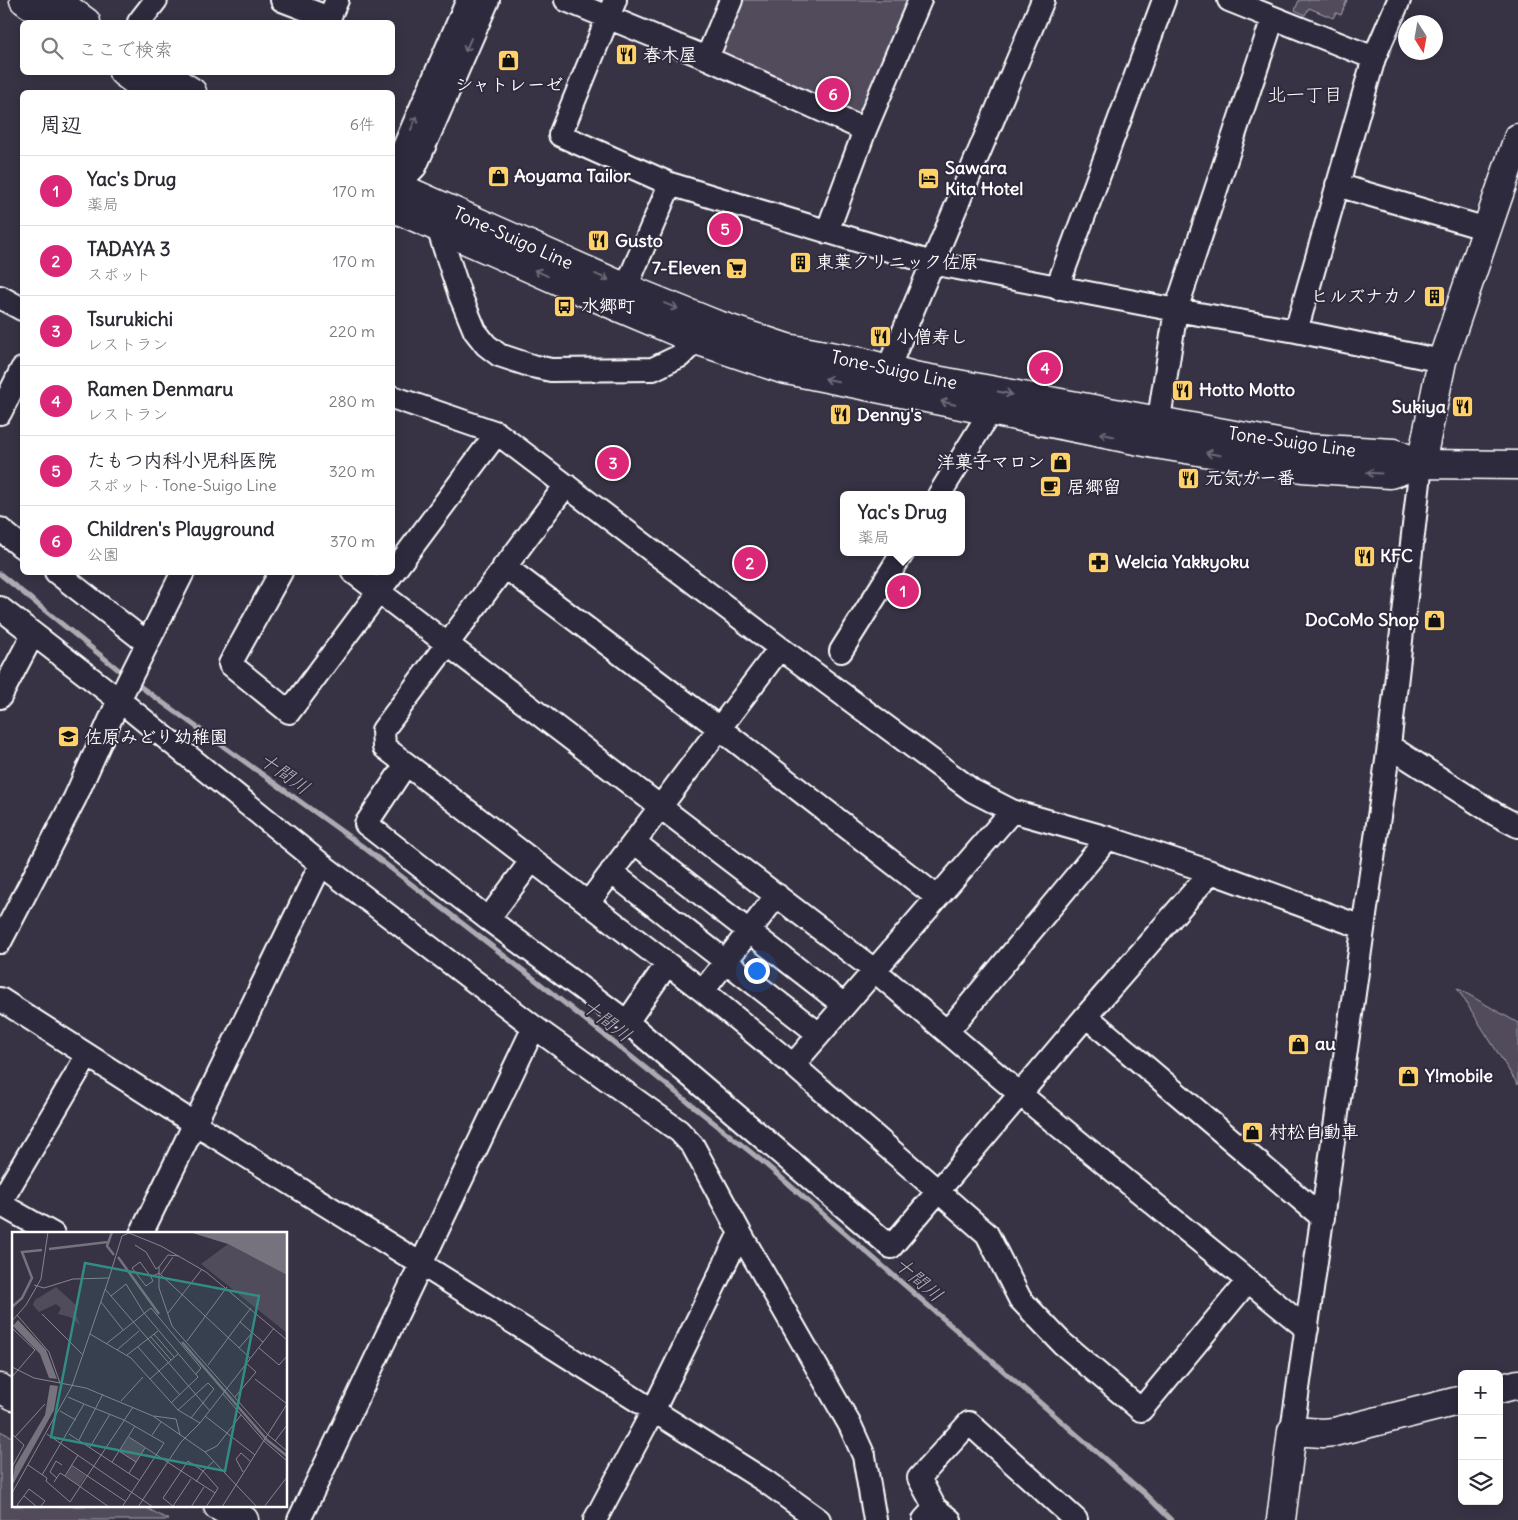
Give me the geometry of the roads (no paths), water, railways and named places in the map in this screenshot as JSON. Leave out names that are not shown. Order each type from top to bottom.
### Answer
[{"type":"main road","points":[[24,0],[51,20]]},
{"type":"main road","points":[[56,0],[83,20]]},
{"type":"main road","points":[[127,75],[147,90]]},
{"type":"main road","points":[[165,75],[189,90]]},
{"type":"main road","points":[[1421,464],[1442,361],[1518,138]]},
{"type":"main road","name":"Tone-Suigo Line","points":[[395,192],[622,298],[696,340],[782,369],[884,379],[914,376],[1302,468],[1390,474],[1421,464],[1518,465]]},
{"type":"main road","name":"Tone-Suigo Line","points":[[395,193],[438,228],[622,298],[715,324],[990,412],[1156,433]]},
{"type":"main road","points":[[1503,1388],[1518,1384]]},
{"type":"main road","points":[[0,1388],[12,1395]]},
{"type":"main road","points":[[1281,1520],[1292,1431],[1334,1432],[1458,1401]]},
{"type":"main road","points":[[222,1508],[244,1520]]},
{"type":"street","points":[[141,20],[156,0]]},
{"type":"street","points":[[282,0],[329,18],[337,0]]},
{"type":"street","points":[[395,184],[398,161],[468,0]]},
{"type":"street","points":[[395,191],[415,167],[488,0]]},
{"type":"street","points":[[566,0],[611,8],[707,58],[865,130]]},
{"type":"street","points":[[707,58],[731,0]]},
{"type":"street","points":[[827,232],[865,130],[920,0]]},
{"type":"street","points":[[884,379],[1043,0]]},
{"type":"street","points":[[1057,288],[1164,0]]},
{"type":"street","points":[[1229,0],[1374,58]]},
{"type":"street","points":[[1296,331],[1374,58],[1399,0]]},
{"type":"street","points":[[611,8],[560,135],[670,184],[932,263],[1057,288],[1296,331],[1442,361]]},
{"type":"street","points":[[1156,433],[1176,310],[1273,18]]},
{"type":"street","points":[[622,298],[670,184]]},
{"type":"street","points":[[1337,185],[1487,229]]},
{"type":"street","points":[[438,228],[460,295],[475,331],[486,345],[499,355],[551,370],[654,369],[680,356],[696,340]]},
{"type":"street","points":[[0,297],[20,308]]},
{"type":"street","points":[[0,413],[20,373]]},
{"type":"street","points":[[395,398],[496,433],[973,791],[1012,811],[1108,838],[1211,872],[1362,927]]},
{"type":"street","points":[[941,491],[990,412]]},
{"type":"street","points":[[395,570],[496,433]]},
{"type":"street","points":[[1292,1431],[1389,746],[1421,464]]},
{"type":"street","points":[[566,485],[383,730],[384,747],[703,991],[794,1065],[987,1234],[1020,1299],[1062,1342],[1141,1410],[1247,1282]]},
{"type":"street","points":[[0,529],[20,545]]},
{"type":"street","points":[[841,651],[900,556]]},
{"type":"street","points":[[504,566],[719,728],[937,897]]},
{"type":"street","points":[[59,575],[144,650]]},
{"type":"street","points":[[1,938],[75,798],[119,700],[182,575]]},
{"type":"street","points":[[279,575],[230,664],[289,712],[392,575]]},
{"type":"street","points":[[357,575],[874,970],[1020,1094],[1247,1282],[1307,1329]]},
{"type":"street","points":[[0,608],[119,700],[321,864],[534,1027],[679,1131],[693,1146],[740,1233],[850,1425],[864,1456],[875,1520]]},
{"type":"street","points":[[0,697],[34,634]]},
{"type":"street","points":[[588,903],[780,648]]},
{"type":"street","points":[[1389,746],[1495,814],[1518,826]]},
{"type":"street","points":[[406,764],[366,824],[488,919],[627,1022],[891,1247],[1086,1016],[1211,872]]},
{"type":"street","points":[[794,1065],[1012,811]]},
{"type":"street","points":[[947,1032],[1108,838]]},
{"type":"street","points":[[634,842],[844,1005]]},
{"type":"street","points":[[488,919],[532,860]]},
{"type":"street","points":[[142,1232],[321,864]]},
{"type":"street","points":[[611,872],[819,1034]]},
{"type":"street","points":[[703,991],[777,895]]},
{"type":"street","points":[[627,1022],[667,964]]},
{"type":"street","points":[[0,999],[194,1124],[421,1264],[765,1481],[819,1520]]},
{"type":"street","points":[[1086,1016],[1323,1218]]},
{"type":"street","points":[[300,1520],[534,1027]]},
{"type":"street","points":[[50,1232],[0,1203],[87,1056]]},
{"type":"street","points":[[594,1520],[653,1411],[740,1233]]},
{"type":"street","points":[[937,1516],[919,1478],[969,1423],[1076,1520]]},
{"type":"waterway","name":"十間川","points":[[0,574],[125,675]]},
{"type":"waterway","name":"十間川","points":[[134,682],[362,846],[533,978],[763,1162],[1145,1494],[1171,1520]]},
{"type":"place","name":"春木屋","points":[[627,55]]},
{"type":"place","name":"シャトレーゼ","points":[[509,60]]},
{"type":"place","name":"Children's Playground","points":[[833,94]]},
{"type":"place","name":"Aoyama Tailor","points":[[498,176]]},
{"type":"place","name":"Sawara Kita Hotel","points":[[929,178]]},
{"type":"place","name":"たもつ内科小児科医院","points":[[725,229]]},
{"type":"place","name":"Gusto","points":[[599,241]]},
{"type":"place","name":"東葉クリニック佐原","points":[[800,262]]},
{"type":"place","name":"7-Eleven","points":[[737,268]]},
{"type":"place","name":"ヒルズナカノ","points":[[1435,296]]},
{"type":"place","name":"水郷町","points":[[565,306]]},
{"type":"place","name":"小僧寿し","points":[[880,337]]},
{"type":"place","name":"Ramen Denmaru","points":[[1045,368]]},
{"type":"place","name":"Hotto Motto","points":[[1183,390]]},
{"type":"place","name":"Sukiya","points":[[1462,407]]},
{"type":"place","name":"Denny's","points":[[841,415]]},
{"type":"place","name":"洋菓子マロン","points":[[1061,462]]},
{"type":"place","name":"Tsurukichi","points":[[613,463]]},
{"type":"place","name":"元気ガー番","points":[[1189,478]]},
{"type":"place","name":"居郷留","points":[[1051,487]]},
{"type":"place","name":"KFC","points":[[1364,556]]},
{"type":"place","name":"Welcia Yakkyoku","points":[[1099,562]]},
{"type":"place","name":"TADAYA 3","points":[[750,563]]},
{"type":"place","name":"Yac's Drug","points":[[903,591]]},
{"type":"place","name":"DoCoMo Shop","points":[[1435,620]]},
{"type":"place","name":"佐原みどり幼稚園","points":[[68,737]]},
{"type":"place","name":"au","points":[[1299,1044]]},
{"type":"place","name":"Y!mobile","points":[[1409,1076]]},
{"type":"place","name":"村松自動車","points":[[1253,1132]]},
{"type":"district","name":"北一丁目","points":[[1305,94]]}]
